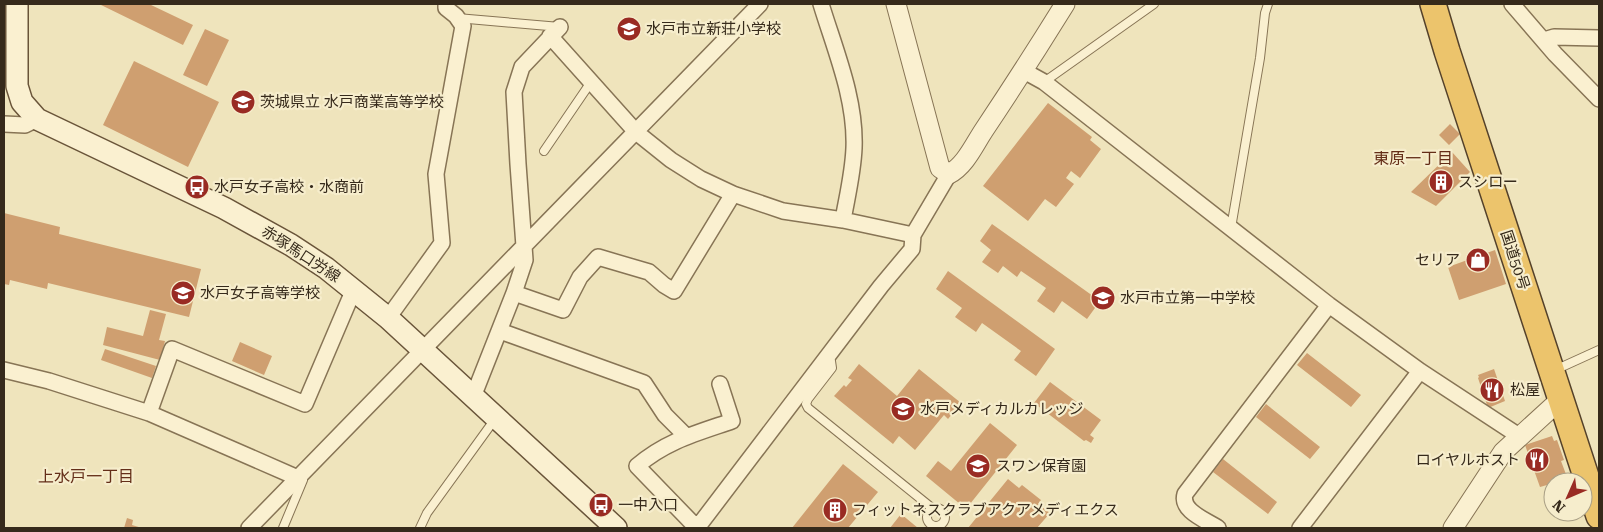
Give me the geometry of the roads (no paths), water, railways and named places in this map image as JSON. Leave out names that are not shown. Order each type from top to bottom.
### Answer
[{"type":"highway","name":"国道50号","points":[[1433,4],[1446,50],[1599,516]]},
{"type":"main road","name":"赤塚馬口労線","points":[[17,4],[17,86],[22,102],[37,119],[224,208],[291,245],[326,268],[388,318],[616,528]]},
{"type":"street","points":[[388,318],[442,243],[436,174],[463,26],[446,8],[446,4]]},
{"type":"street","points":[[249,528],[760,4]]},
{"type":"street","points":[[820,4],[845,80],[852,124],[853,155],[843,220]]},
{"type":"street","points":[[896,4],[940,168],[949,174]]},
{"type":"street","points":[[720,384],[732,421],[686,436],[652,453],[637,466],[697,528],[881,286],[912,249],[913,235],[949,174],[956,171],[966,157],[1024,71],[1065,4]]},
{"type":"street","points":[[1512,4],[1555,54],[1599,99]]},
{"type":"street","points":[[473,397],[526,260],[514,92],[522,67],[555,31],[591,82],[636,132],[671,160],[701,179],[733,194],[783,212],[843,220],[913,235]]},
{"type":"street","points":[[1544,40],[1554,37],[1599,38]]},
{"type":"street","points":[[1024,71],[1044,82],[1329,305],[1420,371],[1519,436]]},
{"type":"street","points":[[4,124],[25,124],[37,119]]},
{"type":"street","points":[[514,293],[563,310],[580,277],[598,257],[649,272],[674,291],[733,194]]},
{"type":"street","points":[[149,412],[172,349],[305,404],[354,289]]},
{"type":"street","points":[[1218,528],[1187,508],[1183,500],[1185,494],[1329,305]]},
{"type":"street","points":[[500,331],[644,383],[666,415],[686,436]]},
{"type":"street","points":[[4,370],[49,381],[149,412],[298,478]]},
{"type":"street","points":[[1300,528],[1420,371]]},
{"type":"street","points":[[1453,528],[1498,460],[1519,436],[1561,399]]},
{"type":"lane","points":[[1138,4],[1143,12]]},
{"type":"lane","points":[[1044,82],[1154,4]]},
{"type":"lane","points":[[1231,228],[1268,4]]},
{"type":"lane","points":[[457,18],[555,31]]},
{"type":"lane","points":[[544,150],[591,82]]},
{"type":"lane","points":[[1551,372],[1599,350]]},
{"type":"lane","points":[[827,357],[831,361],[832,368],[808,398],[806,404],[808,408],[932,508],[944,511],[944,523]]},
{"type":"lane","points":[[420,528],[426,513],[496,417]]},
{"type":"lane","points":[[283,528],[303,480],[298,478]]},
{"type":"lane","points":[[932,508],[927,514],[929,522],[936,526],[944,523]]},
{"type":"lane","points":[[944,523],[950,528]]},
{"type":"place","name":"水戸市立新荘小学校","points":[[629,29]]},
{"type":"place","name":"茨城県立 水戸商業高等学校","points":[[243,102]]},
{"type":"place","name":"スシロー","points":[[1441,182]]},
{"type":"place","name":"水戸女子高校・水商前","points":[[197,187]]},
{"type":"place","name":"セリア","points":[[1478,260]]},
{"type":"place","name":"水戸女子高等学校","points":[[183,293]]},
{"type":"place","name":"水戸市立第一中学校","points":[[1103,298]]},
{"type":"place","name":"松屋","points":[[1492,390]]},
{"type":"place","name":"水戸メディカルカレッジ","points":[[903,409]]},
{"type":"place","name":"ロイヤルホスト","points":[[1537,460]]},
{"type":"place","name":"スワン保育園","points":[[978,466]]},
{"type":"place","name":"一中入口","points":[[601,505]]},
{"type":"place","name":"フィットネスクラブアクアメディエクス","points":[[835,510]]},
{"type":"district","name":"東原一丁目","points":[[1413,158]]},
{"type":"district","name":"上水戸一丁目","points":[[86,476]]}]
